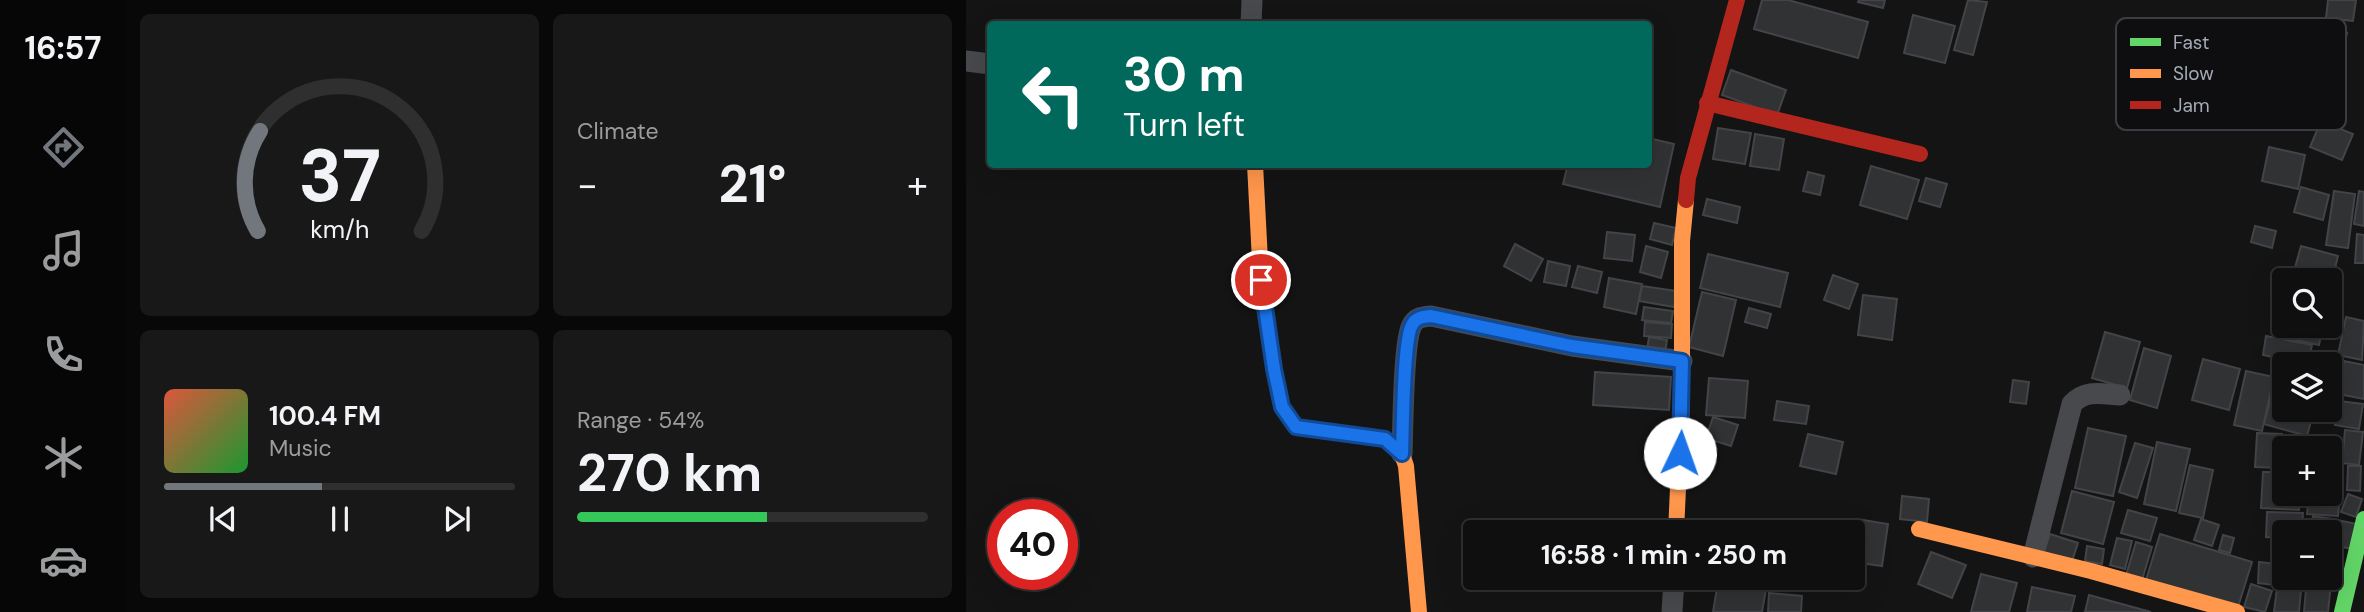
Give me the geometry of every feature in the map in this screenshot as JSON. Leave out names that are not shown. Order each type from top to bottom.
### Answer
[{"type":"street","points":[[1251,21],[1252,0]]},
{"type":"street","points":[[1676,520],[1682,361],[1682,241],[1688,178],[1737,0]]},
{"type":"street","points":[[966,61],[987,64]]},
{"type":"street","points":[[1707,103],[1920,155]]},
{"type":"street","points":[[1255,168],[1261,280],[1282,407],[1296,427],[1385,439],[1402,454]]},
{"type":"street","points":[[1419,612],[1406,466],[1402,454],[1407,345],[1411,326],[1420,317],[1431,316],[1572,346],[1682,361]]},
{"type":"street","points":[[2034,557],[2072,404],[2089,393],[2120,395]]},
{"type":"street","points":[[2342,612],[2364,519]]},
{"type":"street","points":[[1919,529],[2091,571],[2238,612]]},
{"type":"street","points":[[1672,612],[1673,590]]},
{"type":"building","points":[[1762,0],[1788,0],[1868,22],[1858,58],[1754,29]]},
{"type":"building","points":[[1885,0],[1883,8],[1858,2]]},
{"type":"building","points":[[1968,0],[1987,2],[1973,55],[1954,50]]},
{"type":"building","points":[[2328,0],[2356,0],[2353,21],[2346,18],[2326,18]]},
{"type":"building","points":[[1913,15],[1955,26],[1945,63],[1904,53]]},
{"type":"building","points":[[1731,70],[1786,90],[1777,115],[1722,95]]},
{"type":"building","points":[[1718,128],[1751,133],[1745,164],[1713,159]]},
{"type":"building","points":[[2317,130],[2343,130],[2353,134],[2342,160],[2310,147]]},
{"type":"building","points":[[1755,134],[1784,139],[1779,170],[1750,166]]},
{"type":"building","points":[[1652,139],[1674,144],[1660,207],[1563,184],[1567,168],[1652,168]]},
{"type":"building","points":[[2269,147],[2305,155],[2298,189],[2262,181]]},
{"type":"building","points":[[1871,166],[1919,180],[1907,219],[1860,205]]},
{"type":"building","points":[[1808,172],[1824,176],[1820,195],[1803,191]]},
{"type":"building","points":[[1926,178],[1947,184],[1940,207],[1919,201]]},
{"type":"building","points":[[2301,187],[2329,195],[2323,220],[2294,212]]},
{"type":"building","points":[[2334,191],[2355,194],[2348,248],[2326,245]]},
{"type":"building","points":[[2359,191],[2364,192],[2364,226],[2354,224]]},
{"type":"building","points":[[1707,199],[1740,207],[1737,223],[1703,215]]},
{"type":"building","points":[[1654,223],[1676,228],[1672,245],[1650,239]]},
{"type":"building","points":[[2255,226],[2276,231],[2272,248],[2251,242]]},
{"type":"building","points":[[1607,232],[1635,235],[1632,261],[1604,258]]},
{"type":"building","points":[[2357,234],[2364,235],[2364,263],[2355,263]]},
{"type":"building","points":[[1515,244],[1543,259],[1531,281],[1504,266]]},
{"type":"building","points":[[1646,246],[1668,252],[1661,278],[1640,272]]},
{"type":"building","points":[[2301,246],[2338,256],[2335,268],[2295,268]]},
{"type":"building","points":[[1708,254],[1788,273],[1780,307],[1700,288]]},
{"type":"building","points":[[1548,261],[1570,266],[1566,286],[1544,282]]},
{"type":"building","points":[[1578,266],[1602,272],[1597,293],[1572,287]]},
{"type":"building","points":[[1833,275],[1858,284],[1849,309],[1824,300]]},
{"type":"building","points":[[1609,278],[1642,284],[1636,314],[1604,307]]},
{"type":"building","points":[[1642,286],[1677,291],[1674,307],[1639,301]]},
{"type":"building","points":[[1702,292],[1736,300],[1723,356],[1689,347]]},
{"type":"building","points":[[1863,295],[1897,299],[1892,340],[1858,335]]},
{"type":"building","points":[[1644,307],[1673,311],[1671,323],[1642,320]]},
{"type":"building","points":[[1749,308],[1771,314],[1767,328],[1745,322]]},
{"type":"building","points":[[2346,317],[2364,321],[2362,360],[2342,356],[2342,352],[2339,352]]},
{"type":"building","points":[[1645,322],[1672,324],[1671,338],[1644,336]]},
{"type":"building","points":[[2105,332],[2140,342],[2127,388],[2092,378]]},
{"type":"building","points":[[2266,336],[2312,345],[2311,352],[2272,352],[2272,357],[2263,355]]},
{"type":"building","points":[[1649,337],[1667,340],[1665,352],[1647,350]]},
{"type":"building","points":[[2286,338],[2320,338],[2319,345]]},
{"type":"building","points":[[2144,348],[2171,356],[2157,408],[2130,400]]},
{"type":"building","points":[[2203,359],[2240,369],[2229,410],[2192,400]]},
{"type":"building","points":[[2344,361],[2364,365],[2364,399],[2342,395]]},
{"type":"building","points":[[2246,371],[2272,377],[2262,431],[2234,425]]},
{"type":"building","points":[[1595,372],[1671,377],[1669,410],[1593,405]]},
{"type":"building","points":[[1709,378],[1748,381],[1745,418],[1706,415]]},
{"type":"building","points":[[2013,380],[2029,382],[2026,404],[2010,402]]},
{"type":"building","points":[[2272,394],[2272,422],[2311,422],[2307,436],[2264,424]]},
{"type":"building","points":[[1777,401],[1809,406],[1806,424],[1774,420]]},
{"type":"building","points":[[2342,401],[2363,404],[2359,429],[2335,425],[2336,422],[2342,422]]},
{"type":"building","points":[[1713,417],[1738,425],[1731,446],[1706,438]]},
{"type":"building","points":[[2088,428],[2126,436],[2113,496],[2075,488]]},
{"type":"building","points":[[2345,430],[2363,432],[2359,465],[2342,463]]},
{"type":"building","points":[[2257,433],[2282,434],[2272,436],[2272,468],[2255,467]]},
{"type":"building","points":[[1808,434],[1843,442],[1836,474],[1800,466]]},
{"type":"building","points":[[2157,442],[2190,449],[2176,511],[2144,504]]},
{"type":"building","points":[[2135,443],[2153,448],[2137,498],[2119,492]]},
{"type":"building","points":[[2190,465],[2213,470],[2203,518],[2179,513]]},
{"type":"building","points":[[2348,466],[2361,466],[2360,491],[2347,490]]},
{"type":"building","points":[[2263,472],[2272,472],[2272,506],[2299,506],[2299,510],[2261,508]]},
{"type":"building","points":[[2072,491],[2114,502],[2103,544],[2061,533]]},
{"type":"building","points":[[2348,494],[2362,499],[2356,517],[2341,512]]},
{"type":"building","points":[[1902,496],[1929,499],[1927,522],[1900,519]]},
{"type":"building","points":[[2308,506],[2339,506],[2338,516],[2307,514]]},
{"type":"building","points":[[2128,510],[2157,518],[2150,541],[2121,533]]},
{"type":"building","points":[[2267,512],[2303,513],[2303,520],[2272,520],[2272,537],[2266,537]]},
{"type":"building","points":[[2313,516],[2333,519],[2333,520],[2312,520]]},
{"type":"building","points":[[2201,519],[2219,525],[2212,546],[2194,540]]},
{"type":"building","points":[[1865,520],[1888,524],[1882,566],[1865,564]]},
{"type":"building","points":[[2342,521],[2357,524],[2353,549],[2342,547]]},
{"type":"building","points":[[2050,534],[2078,543],[2072,561],[2044,552]]},
{"type":"building","points":[[2160,534],[2252,562],[2238,607],[2146,580]]},
{"type":"building","points":[[2223,535],[2234,538],[2230,553],[2219,550]]},
{"type":"building","points":[[2117,538],[2132,541],[2125,569],[2110,565]]},
{"type":"building","points":[[2136,542],[2152,547],[2142,580],[2126,575]]},
{"type":"building","points":[[2087,546],[2104,549],[2102,564],[2085,561]]},
{"type":"building","points":[[1931,552],[1966,565],[1952,598],[1918,584]]},
{"type":"building","points":[[2259,562],[2272,564],[2272,585],[2258,583]]},
{"type":"building","points":[[1981,574],[2017,583],[2009,612],[1971,612]]},
{"type":"building","points":[[2251,584],[2272,591],[2265,612],[2244,607]]},
{"type":"building","points":[[2032,587],[2075,596],[2071,612],[2027,612]]},
{"type":"building","points":[[1717,590],[1766,590],[1762,612],[1713,612]]},
{"type":"building","points":[[2277,590],[2301,590],[2299,612],[2274,612]]},
{"type":"building","points":[[2306,590],[2330,590],[2328,612],[2304,612]]},
{"type":"building","points":[[1769,593],[1802,596],[1801,612],[1768,612]]},
{"type":"building","points":[[2089,595],[2151,612],[2085,612]]},
{"type":"traffic: fast","points":[[2342,612],[2364,519]]},
{"type":"traffic: slow","points":[[1255,168],[1261,280],[1282,407],[1296,427],[1385,439],[1402,454],[1406,466],[1419,612]]},
{"type":"traffic: slow","points":[[1677,520],[1682,401],[1682,241],[1686,200]]},
{"type":"traffic: slow","points":[[1919,529],[2091,571],[2237,612]]},
{"type":"traffic: jam","points":[[1686,200],[1688,178],[1737,0]]},
{"type":"traffic: jam","points":[[1707,103],[1920,154]]},
{"type":"route","points":[[1261,280],[1282,407],[1296,427],[1385,439],[1402,454],[1407,345],[1411,326],[1420,317],[1431,316],[1572,346],[1682,361],[1680,453]]}]
